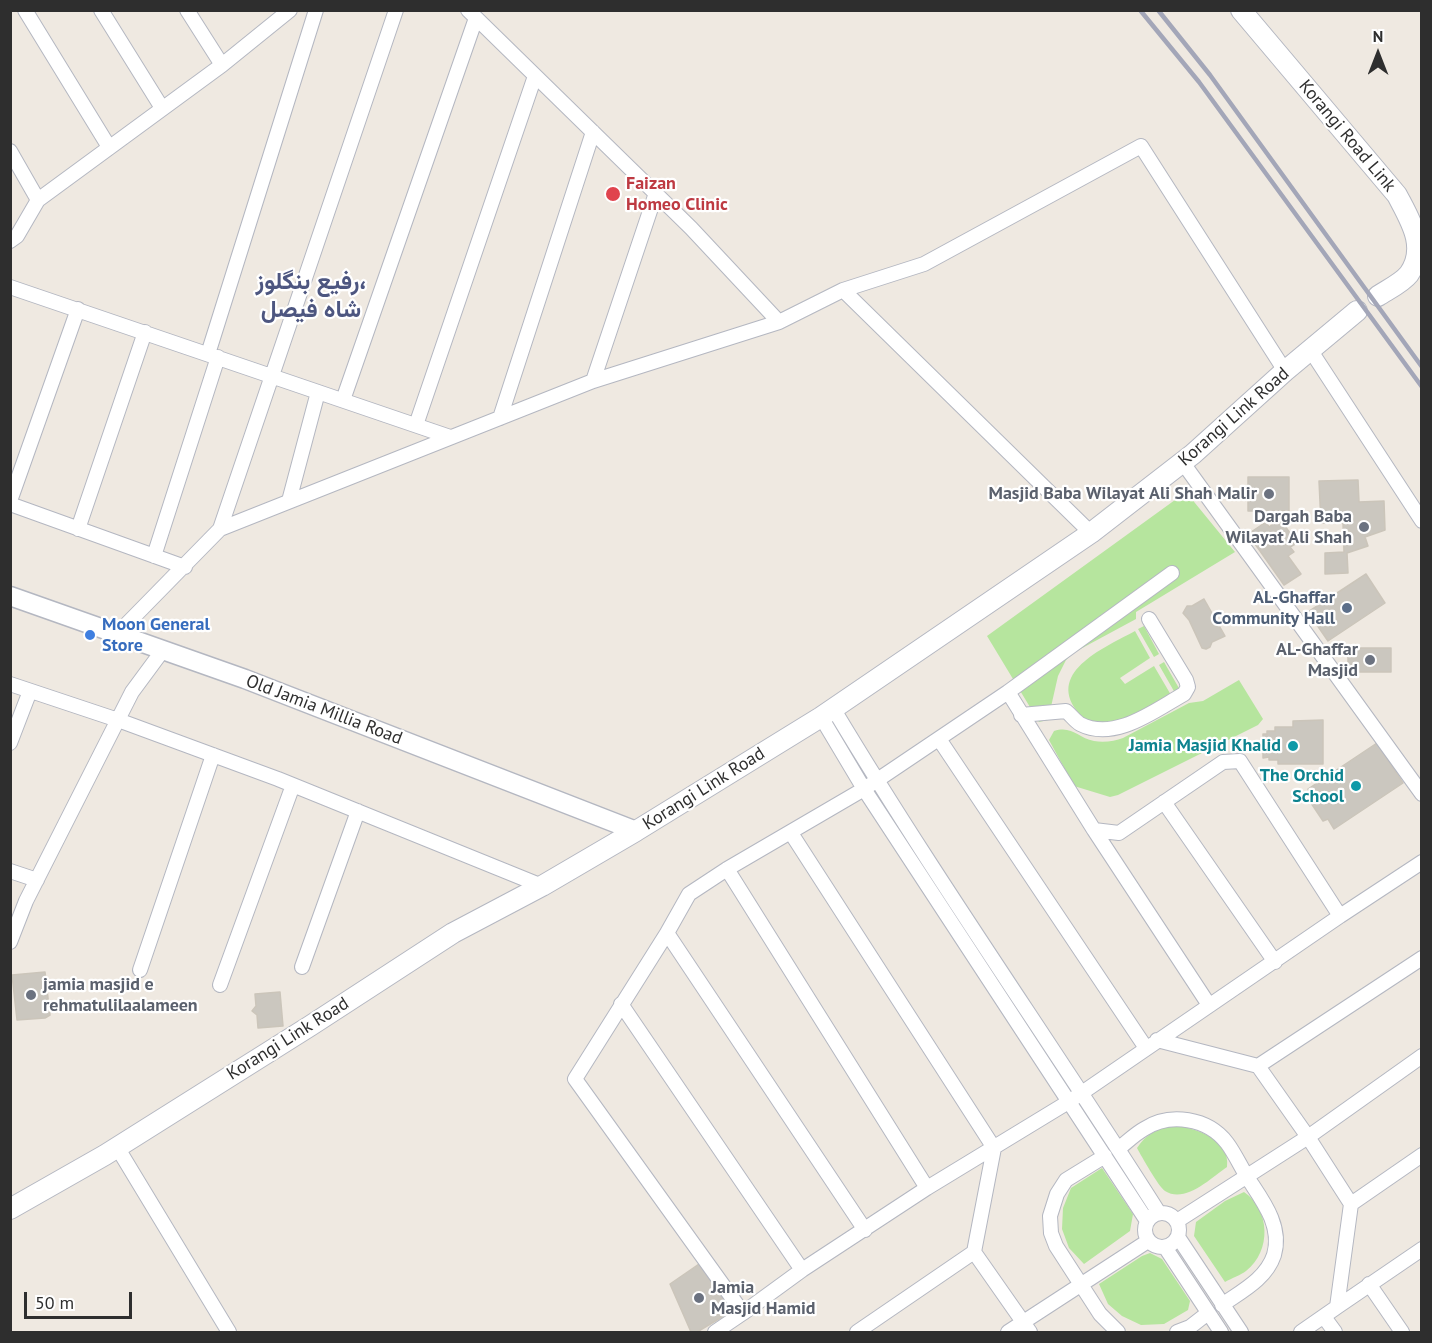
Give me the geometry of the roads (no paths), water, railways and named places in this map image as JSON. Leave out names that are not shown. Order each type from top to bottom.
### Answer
[{"type":"main road","name":"Korangi Road Link","points":[[1241,10],[1397,195],[1414,228],[1418,253],[1408,275],[1378,296]]},
{"type":"main road","name":"Korangi Link Road","points":[[10,1209],[117,1147],[453,933],[542,886],[636,831],[827,712],[1091,533],[1183,463],[1285,371],[1358,311]]},
{"type":"street","points":[[25,10],[109,147]]},
{"type":"street","points":[[101,10],[162,108]]},
{"type":"street","points":[[187,10],[222,64]]},
{"type":"street","points":[[10,241],[17,236],[38,200],[222,64],[274,16],[290,10]]},
{"type":"street","points":[[154,556],[316,10]]},
{"type":"street","points":[[118,633],[220,529],[396,10]]},
{"type":"street","points":[[343,400],[472,14],[691,228],[779,322]]},
{"type":"street","points":[[416,426],[535,76]]},
{"type":"street","points":[[500,418],[593,132]]},
{"type":"street","points":[[220,529],[593,381],[779,322],[843,290],[924,264],[1142,146],[1285,371]]},
{"type":"street","points":[[10,152],[38,200]]},
{"type":"street","points":[[593,381],[656,193]]},
{"type":"street","points":[[10,287],[450,437]]},
{"type":"street","points":[[843,290],[1091,533]]},
{"type":"street","points":[[78,309],[10,502],[185,567]]},
{"type":"street","points":[[78,529],[145,332]]},
{"type":"street","points":[[1311,351],[1422,521]]},
{"type":"street","points":[[289,501],[318,392]]},
{"type":"street","points":[[1183,463],[1422,794]]},
{"type":"street","points":[[742,1313],[575,1079],[667,933],[688,894],[726,869],[864,789],[1008,693],[1172,573]]},
{"type":"street","name":"Old Jamia Millia Road","points":[[10,596],[245,679],[636,831]]},
{"type":"street","points":[[1022,715],[1066,711],[1080,724],[1106,730],[1130,724],[1184,694],[1188,687],[1186,680],[1149,619]]},
{"type":"street","points":[[10,942],[26,901],[132,693],[163,650]]},
{"type":"street","points":[[10,684],[118,720],[293,784],[542,886]]},
{"type":"street","points":[[10,743],[30,691]]},
{"type":"street","points":[[1008,693],[1094,830],[1209,1005]]},
{"type":"street","points":[[827,712],[876,780],[1160,1213]]},
{"type":"street","points":[[827,712],[864,789],[1147,1221],[1145,1235],[1148,1241],[1159,1247],[1165,1247],[1170,1246],[1178,1238]]},
{"type":"street","points":[[939,739],[1151,1044],[1258,1066],[1308,1137],[1351,1204],[1337,1307]]},
{"type":"street","points":[[140,970],[213,754]]},
{"type":"street","points":[[1094,830],[1119,834],[1223,762],[1240,761],[1340,916]]},
{"type":"street","points":[[220,985],[293,784]]},
{"type":"street","points":[[1164,802],[1275,962]]},
{"type":"street","points":[[302,967],[358,811]]},
{"type":"street","points":[[791,833],[994,1148],[974,1252],[857,1332]]},
{"type":"street","points":[[715,1332],[802,1270],[927,1188],[1070,1101],[1422,862]]},
{"type":"street","points":[[726,869],[927,1188]]},
{"type":"street","points":[[10,871],[37,880]]},
{"type":"street","points":[[667,933],[865,1230]]},
{"type":"street","points":[[1258,1066],[1422,958]]},
{"type":"street","points":[[621,1004],[802,1270]]},
{"type":"street","points":[[1177,1221],[1308,1137],[1422,1056]]},
{"type":"street","points":[[1118,1149],[1145,1128],[1165,1120],[1192,1120],[1211,1128],[1226,1142],[1269,1210],[1275,1227],[1275,1252],[1267,1271],[1249,1287],[1222,1305]]},
{"type":"street","points":[[117,1147],[229,1332]]},
{"type":"street","points":[[1351,1204],[1422,1155]]},
{"type":"street","points":[[1105,1156],[1066,1180],[1057,1194],[1050,1216],[1051,1233],[1056,1246],[1080,1285],[1100,1314],[1118,1332]]},
{"type":"street","points":[[1147,1221],[1160,1213],[1166,1213],[1177,1221],[1178,1238],[1241,1332]]},
{"type":"street","points":[[1008,1332],[1026,1328],[1080,1285],[1148,1241]]},
{"type":"street","points":[[1165,1247],[1221,1332]]},
{"type":"street","points":[[974,1252],[1026,1328]]},
{"type":"street","points":[[1301,1332],[1369,1284],[1420,1254]]},
{"type":"street","points":[[1369,1284],[1402,1332]]},
{"type":"street","points":[[1177,1332],[1190,1327],[1208,1313]]},
{"type":"street","points":[[1324,1317],[1335,1332]]},
{"type":"railway","points":[[1140,10],[1199,82],[1422,387]]},
{"type":"railway","points":[[1158,10],[1210,75],[1422,367]]},
{"type":"place","name":"Faizan Homeo Clinic","points":[[613,194]]},
{"type":"place","name":"Masjid Baba Wilayat Ali Shah Malir","points":[[1269,494]]},
{"type":"place","name":"Dargah Baba Wilayat Ali Shah","points":[[1364,527]]},
{"type":"place","name":"AL-Ghaffar Community Hall","points":[[1347,608]]},
{"type":"place","name":"Moon General Store","points":[[90,635]]},
{"type":"place","name":"AL-Ghaffar Masjid","points":[[1370,660]]},
{"type":"place","name":"Jamia Masjid Khalid","points":[[1293,746]]},
{"type":"place","name":"The Orchid School","points":[[1356,786]]},
{"type":"place","name":"jamia masjid e rehmatulilaalameen","points":[[31,995]]},
{"type":"place","name":"Jamia Masjid Hamid","points":[[699,1298]]},
{"type":"district","name":"رفیع بنگلوز، شاہ فیصل","points":[[311,296]]}]
